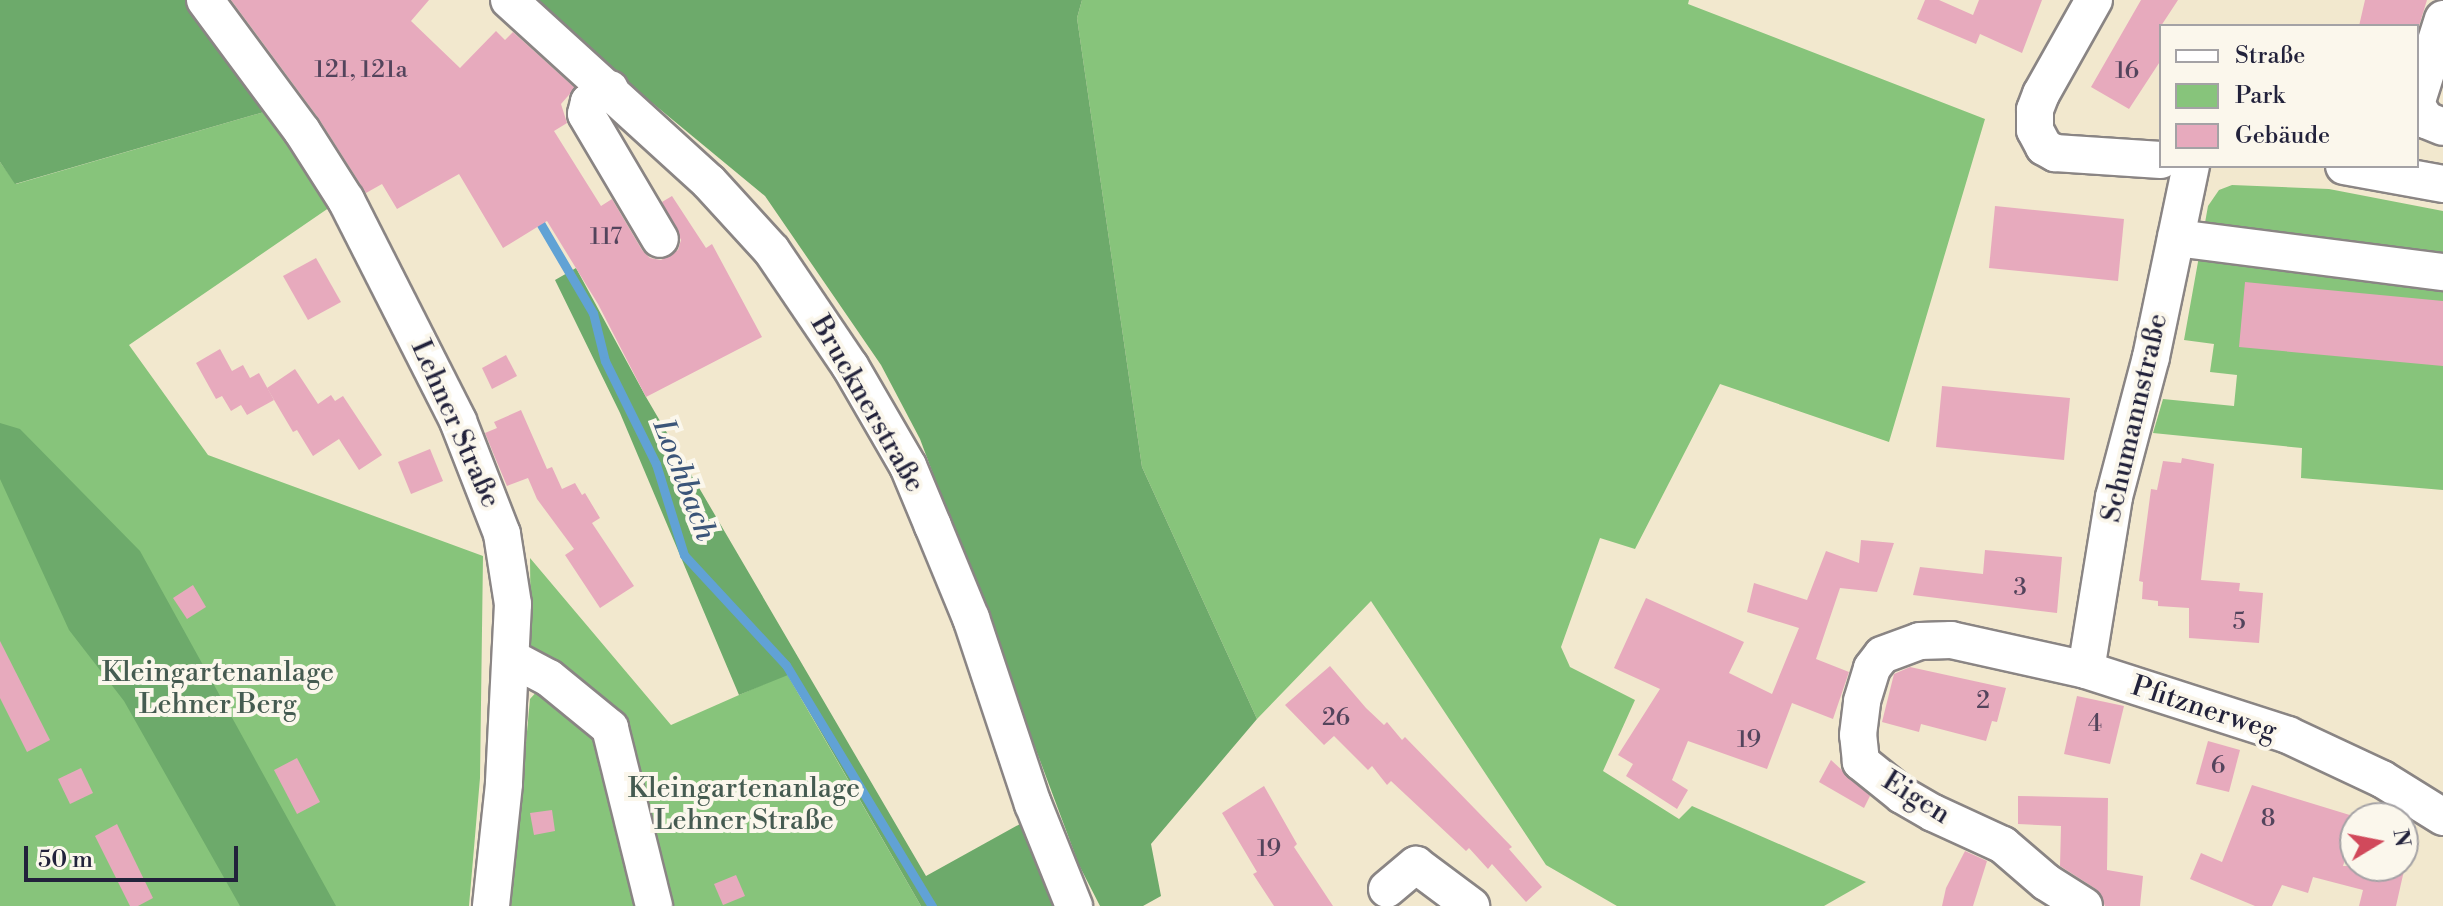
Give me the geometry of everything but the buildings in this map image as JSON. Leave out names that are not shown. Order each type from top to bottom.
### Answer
[{"type":"street","name":"Lehner Straße","points":[[205,0],[302,131],[346,200],[458,421],[502,534],[513,604],[504,784],[491,906]]},
{"type":"street","name":"Brucknerstraße","points":[[509,0],[709,182],[772,251],[880,415],[908,466],[971,618],[1033,804],[1074,906]]},
{"type":"street","points":[[2094,0],[2041,94],[2035,130],[2044,147],[2055,153],[2159,160]]},
{"type":"street","points":[[2419,97],[2443,19]]},
{"type":"street","points":[[610,89],[589,102],[586,114],[660,239]]},
{"type":"street","points":[[2419,108],[2426,120],[2443,127]]},
{"type":"street","name":"Schumannstraße","points":[[2086,670],[2114,497],[2145,382],[2191,168]]},
{"type":"street","points":[[2355,168],[2443,184]]},
{"type":"street","points":[[2176,238],[2443,272]]},
{"type":"street","name":"Pfitznerweg","points":[[1951,640],[2086,670],[2288,735],[2382,779],[2443,817]]},
{"type":"street","name":"Eigen","points":[[1951,640],[1901,646],[1882,655],[1877,661],[1862,701],[1858,735],[1861,762],[1902,795],[2003,845],[2046,882],[2084,906]]},
{"type":"street","points":[[511,658],[549,678],[610,728],[654,906]]},
{"type":"street","points":[[1387,889],[1416,865],[1471,906]]},
{"type":"green space","points":[[0,0],[185,0],[264,112],[15,184],[0,162]]},
{"type":"green space","points":[[538,0],[1082,0],[1077,18],[1142,467],[1257,719],[1151,844],[1161,896],[1143,906],[1100,906],[1079,865],[920,439],[881,365],[765,196],[616,73]]},
{"type":"green space","points":[[1082,0],[1689,0],[1688,4],[1985,119],[1889,442],[1720,384],[1635,549],[1600,538],[1561,647],[1570,667],[1635,700],[1603,771],[1679,819],[1692,806],[1866,882],[1824,906],[1617,906],[1546,865],[1371,601],[1257,719],[1142,467],[1077,18]]},
{"type":"green space","name":"Kleingartenanlage Lehner Berg","points":[[264,112],[336,203],[129,345],[208,455],[483,556],[480,778],[469,906],[0,906],[0,162],[16,184]]},
{"type":"green space","points":[[2232,185],[2329,189],[2443,211],[2443,490],[2301,478],[2302,448],[2153,433],[2163,399],[2234,406],[2237,375],[2210,372],[2214,344],[2184,340],[2208,206],[2219,190]]},
{"type":"green space","points":[[576,268],[646,397],[926,876],[1020,824],[1053,906],[921,906],[788,675],[739,695],[620,413],[555,280]]},
{"type":"green space","points":[[0,423],[20,429],[140,551],[336,906],[240,906],[124,701],[69,630],[0,479]]},
{"type":"green space","name":"Kleingartenanlage Lehner Straße","points":[[530,558],[671,725],[787,674],[921,906],[511,906],[530,699],[549,678],[531,653]]},
{"type":"waterway","name":"Lochbach","points":[[536,216],[593,313],[605,361],[656,464],[684,555],[786,665],[932,906]]}]
